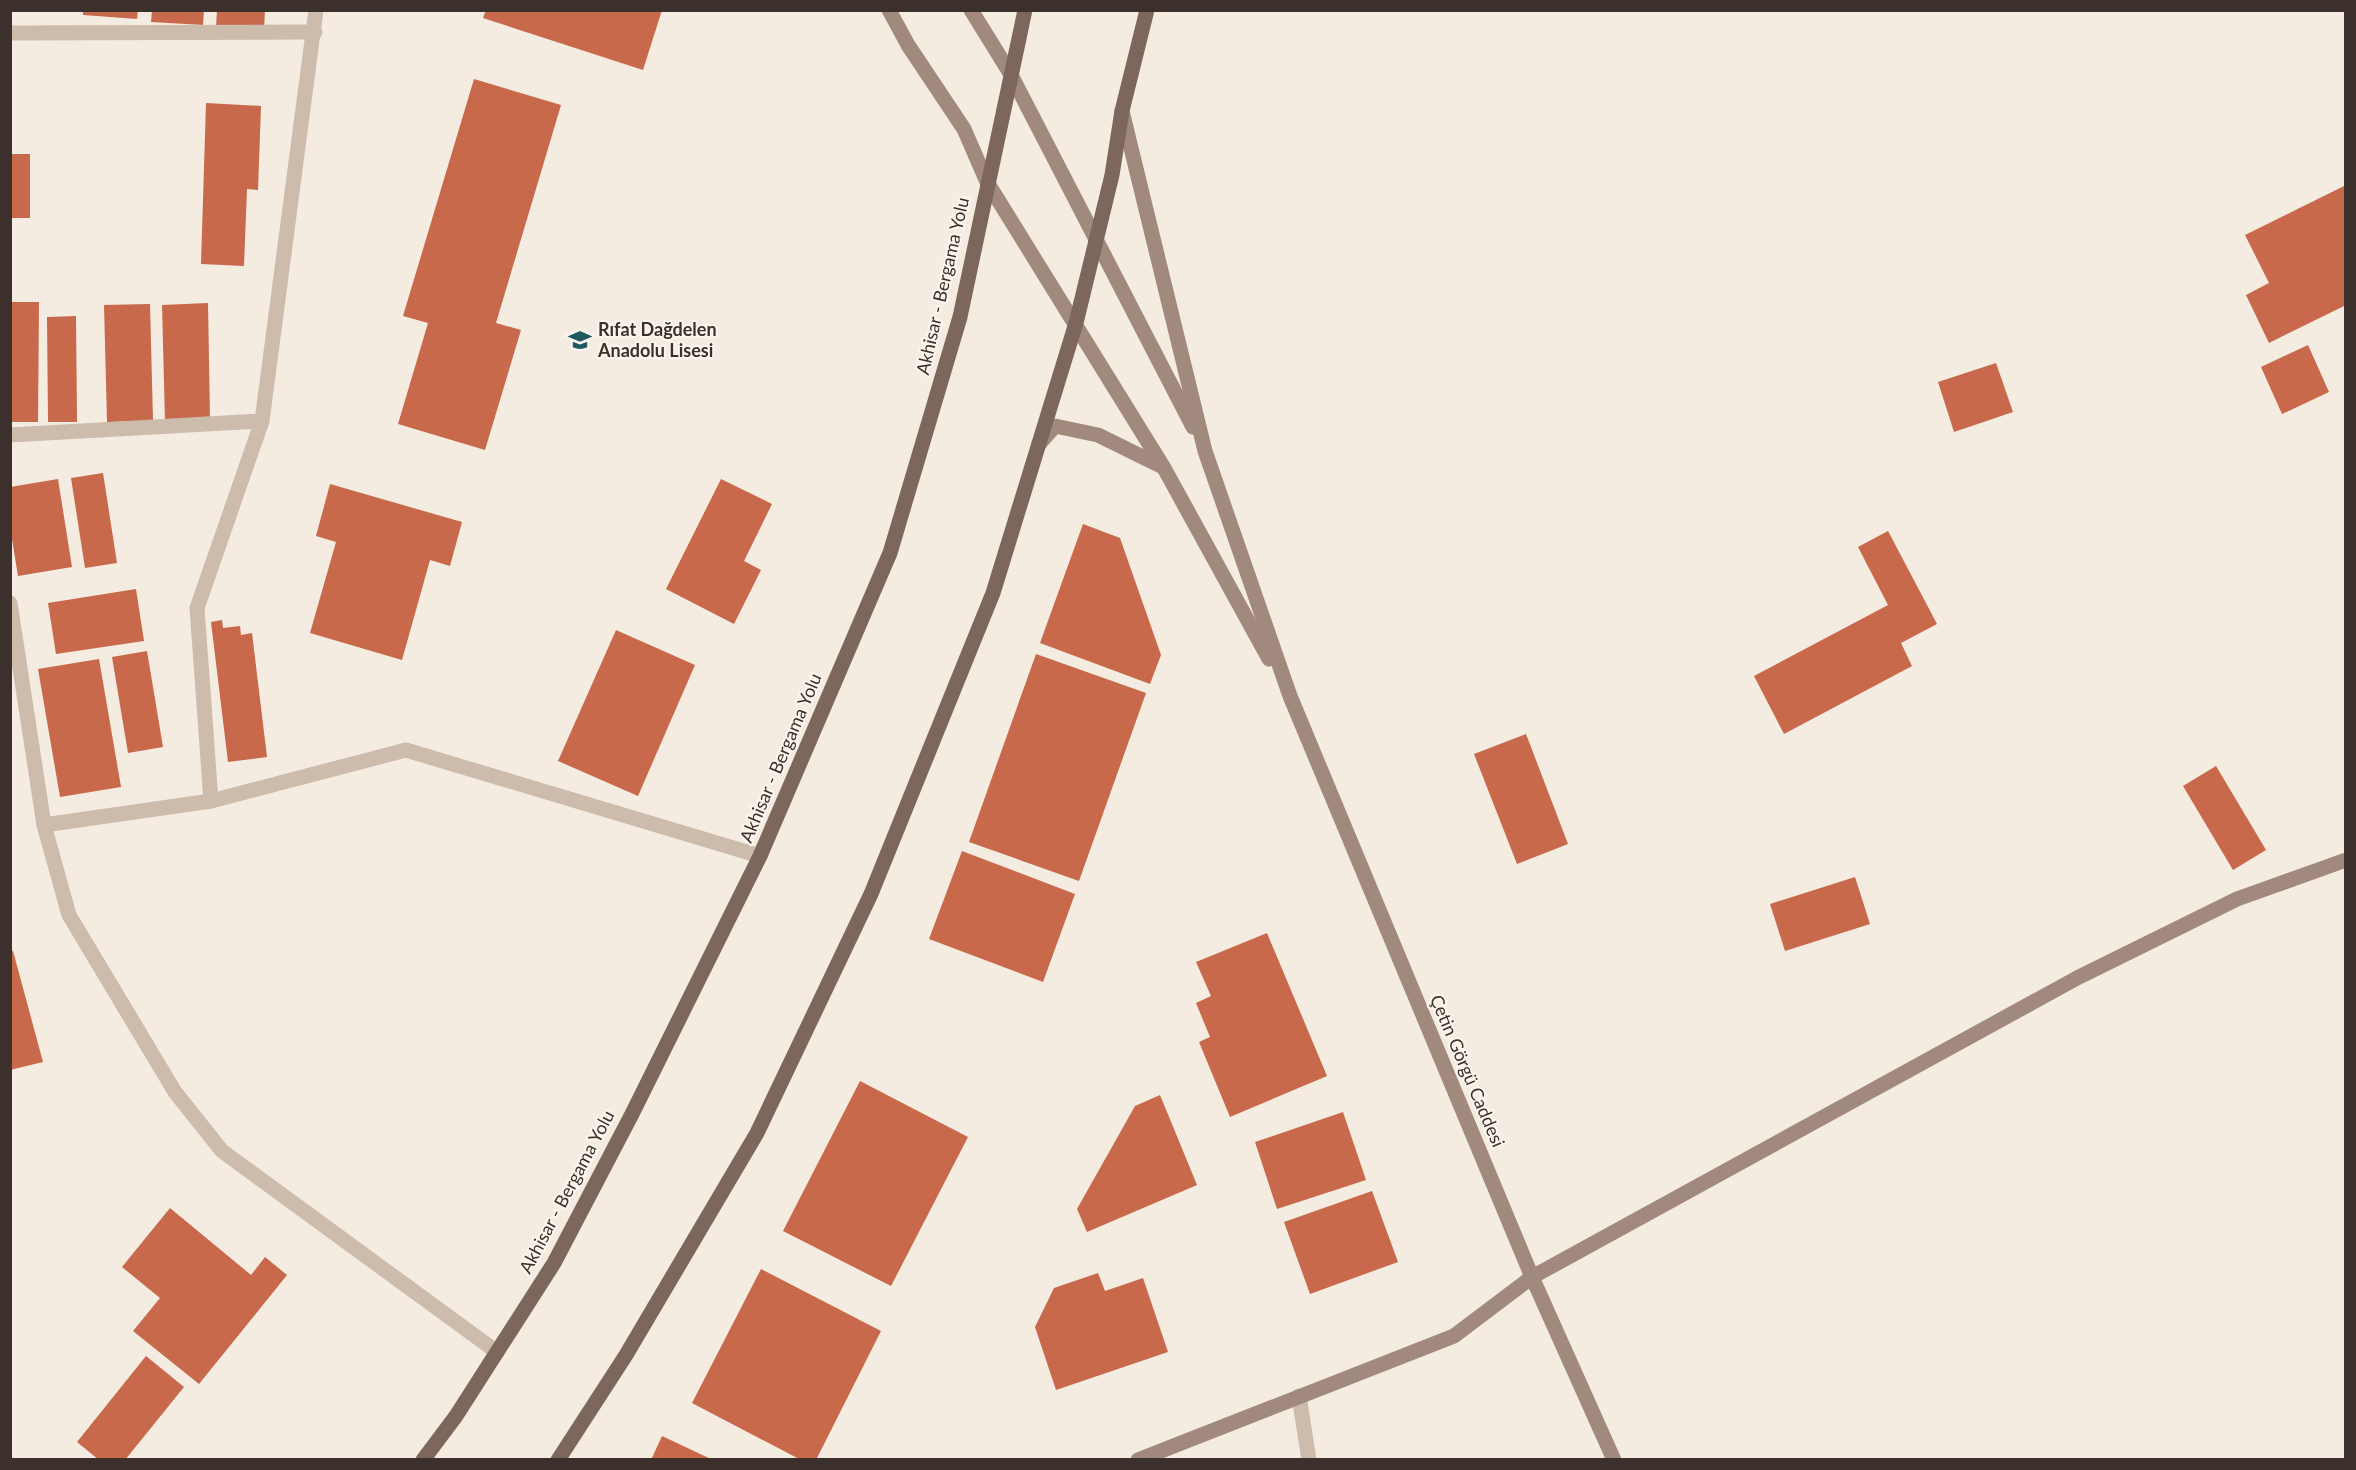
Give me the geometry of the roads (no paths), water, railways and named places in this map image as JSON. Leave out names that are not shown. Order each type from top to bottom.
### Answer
[{"type":"main road","points":[[889,10],[908,45],[964,129],[987,182],[1164,468],[1290,696]]},
{"type":"main road","points":[[972,10],[1010,72],[1097,237],[1205,451]]},
{"type":"main road","name":"Akhisar - Bergama Yolu","points":[[423,1460],[456,1416],[554,1263],[632,1114],[760,856],[890,553],[960,316],[1025,10]]},
{"type":"main road","points":[[558,1460],[626,1355],[757,1133],[856,925],[993,593],[1076,323],[1113,175],[1122,111],[1147,10]]},
{"type":"main road","points":[[1122,111],[1205,451],[1290,696]]},
{"type":"main road","points":[[1038,444],[1055,426],[1098,435],[1164,468]]},
{"type":"main road","name":"Çetin Görgü Caddesi","points":[[1290,696],[1532,1277],[1614,1460]]},
{"type":"main road","points":[[1137,1460],[1454,1336],[1532,1277],[2077,978],[2237,899],[2346,860]]},
{"type":"street","points":[[211,801],[197,608],[262,421],[315,32],[316,10]]},
{"type":"street","points":[[10,33],[315,32]]},
{"type":"street","points":[[10,435],[262,421]]},
{"type":"street","points":[[10,603],[44,825],[69,915],[175,1092],[222,1150],[496,1352]]},
{"type":"street","points":[[44,825],[211,801],[406,750],[760,856]]},
{"type":"street","points":[[1299,1396],[1310,1460]]},
{"type":"place","name":"Rıfat Dağdelen Anadolu Lisesi","points":[[580,340]]}]
